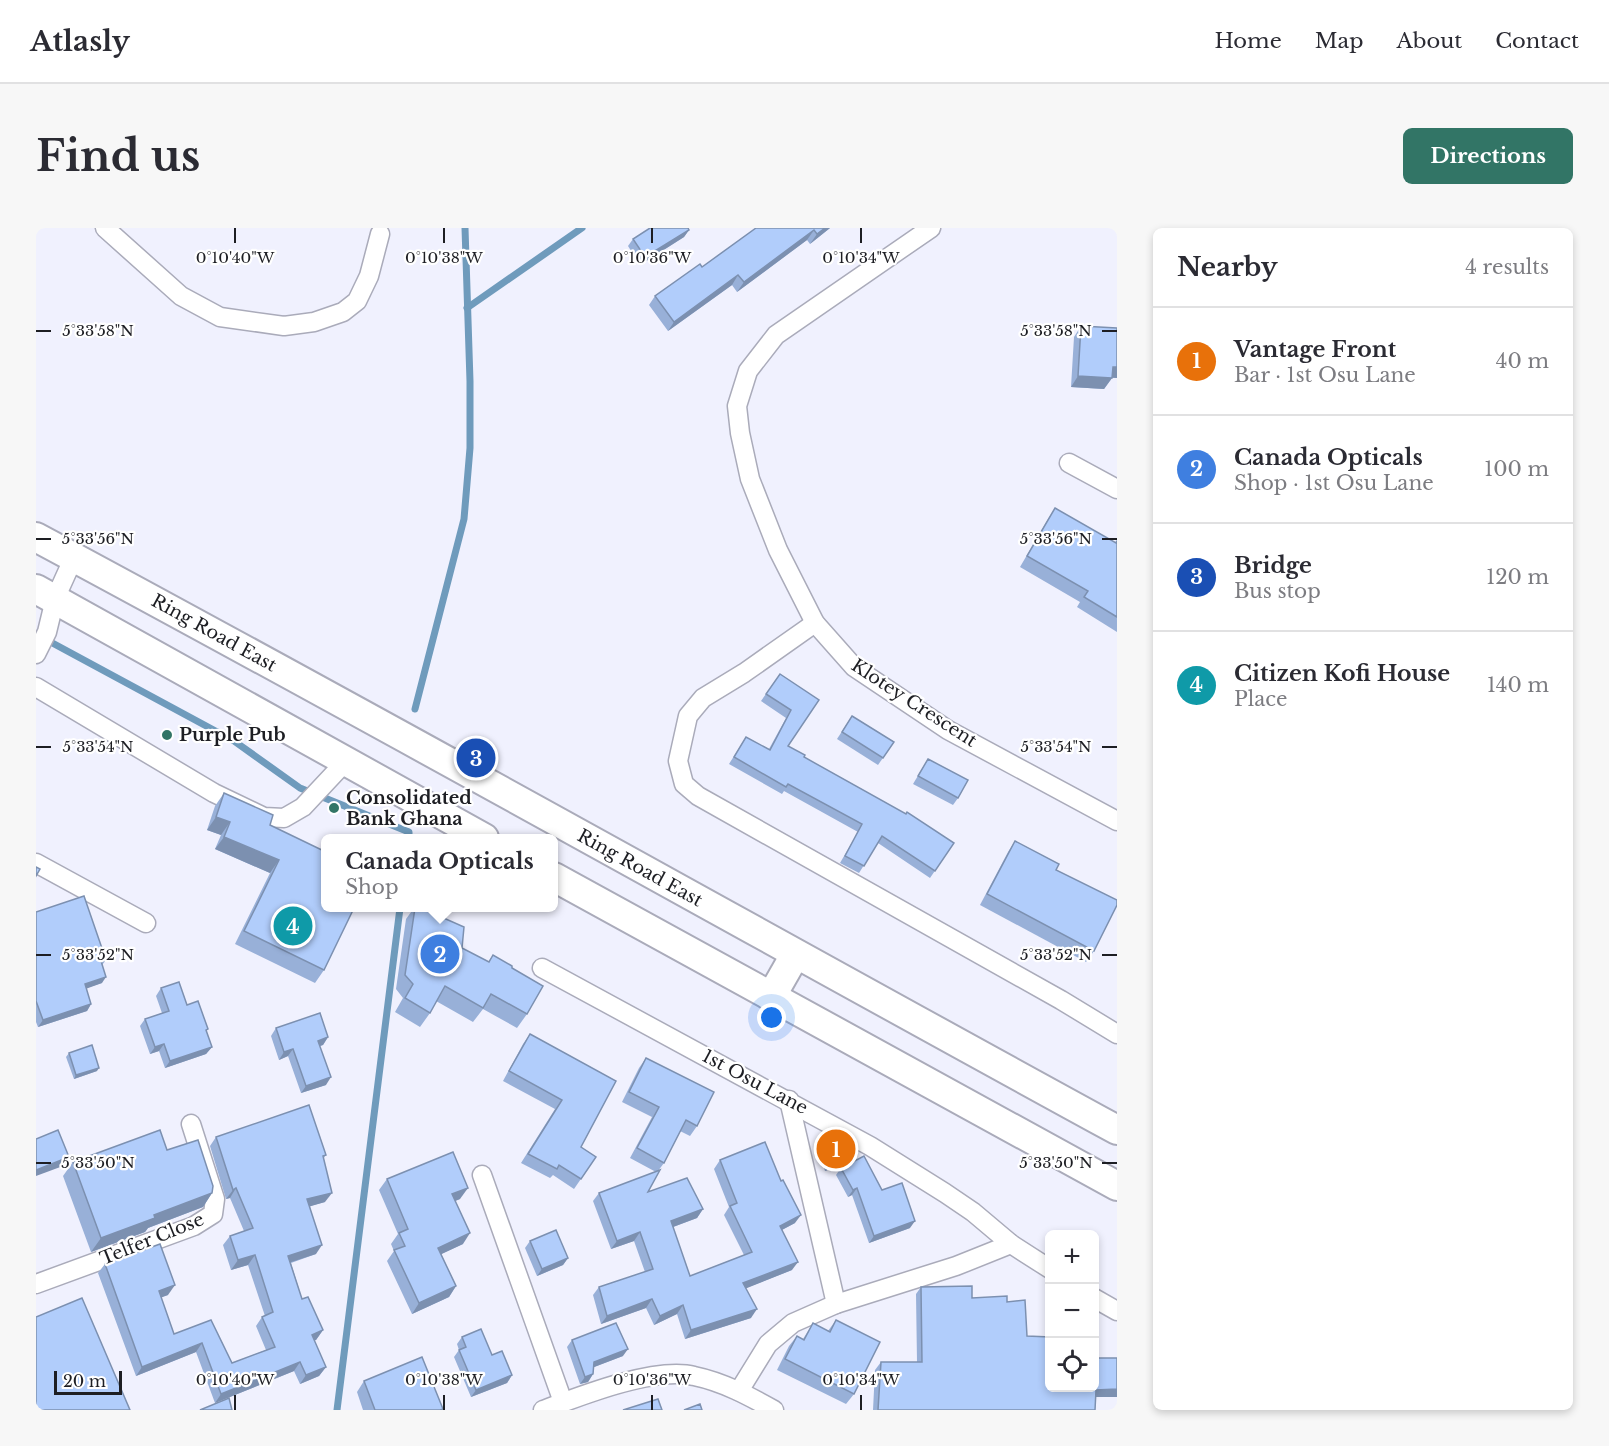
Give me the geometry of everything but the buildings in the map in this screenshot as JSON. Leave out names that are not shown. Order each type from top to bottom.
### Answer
[{"type":"main road","name":"Ring Road East","points":[[36,537],[389,728],[795,955],[1117,1130]]},
{"type":"main road","points":[[46,594],[477,834]]},
{"type":"main road","points":[[558,879],[1117,1186]]},
{"type":"main road","points":[[771,997],[795,955]]},
{"type":"street","points":[[105,228],[181,296],[220,317],[284,326],[314,322],[343,312],[357,301],[369,276],[380,234]]},
{"type":"street","name":"Klotey Crescent","points":[[931,228],[776,335],[748,371],[737,405],[740,433],[750,478],[778,550],[815,623],[854,667],[948,730],[1117,821]]},
{"type":"street","points":[[1070,463],[1117,489]]},
{"type":"street","points":[[37,651],[47,632],[46,594],[74,557]]},
{"type":"street","points":[[815,623],[744,673],[703,698],[688,716],[678,761],[684,784],[698,796],[1117,1034]]},
{"type":"street","points":[[36,687],[214,793],[264,816],[284,818],[303,807],[346,761]]},
{"type":"street","points":[[36,863],[146,922]]},
{"type":"street","name":"1st Osu Lane","points":[[542,968],[870,1146],[973,1212],[1011,1244],[1045,1266]]},
{"type":"street","points":[[789,1100],[836,1304]]},
{"type":"street","name":"Telfer Close","points":[[36,1284],[194,1226],[213,1214],[215,1199],[191,1124]]},
{"type":"street","points":[[482,1175],[563,1402]]},
{"type":"street","points":[[739,1391],[768,1344],[793,1323],[836,1304],[956,1266],[1011,1244]]},
{"type":"street","points":[[1099,1300],[1117,1311]]},
{"type":"street","points":[[543,1410],[636,1380],[677,1373],[694,1376],[739,1391],[774,1410]]},
{"type":"waterway","points":[[415,709],[464,519],[470,448],[465,228]]},
{"type":"waterway","points":[[467,308],[582,228]]},
{"type":"waterway","points":[[45,639],[234,741],[300,788],[409,832],[409,834]]},
{"type":"waterway","points":[[337,1410],[399,912]]},
{"type":"place","name":"Purple Pub","points":[[167,735]]},
{"type":"place","name":"Bridge","points":[[476,758]]},
{"type":"place","name":"Consolidated Bank Ghana","points":[[334,808]]},
{"type":"place","name":"Citizen Kofi House","points":[[293,926]]},
{"type":"place","name":"Canada Opticals","points":[[440,954]]},
{"type":"place","name":"Vantage Front","points":[[836,1149]]}]
